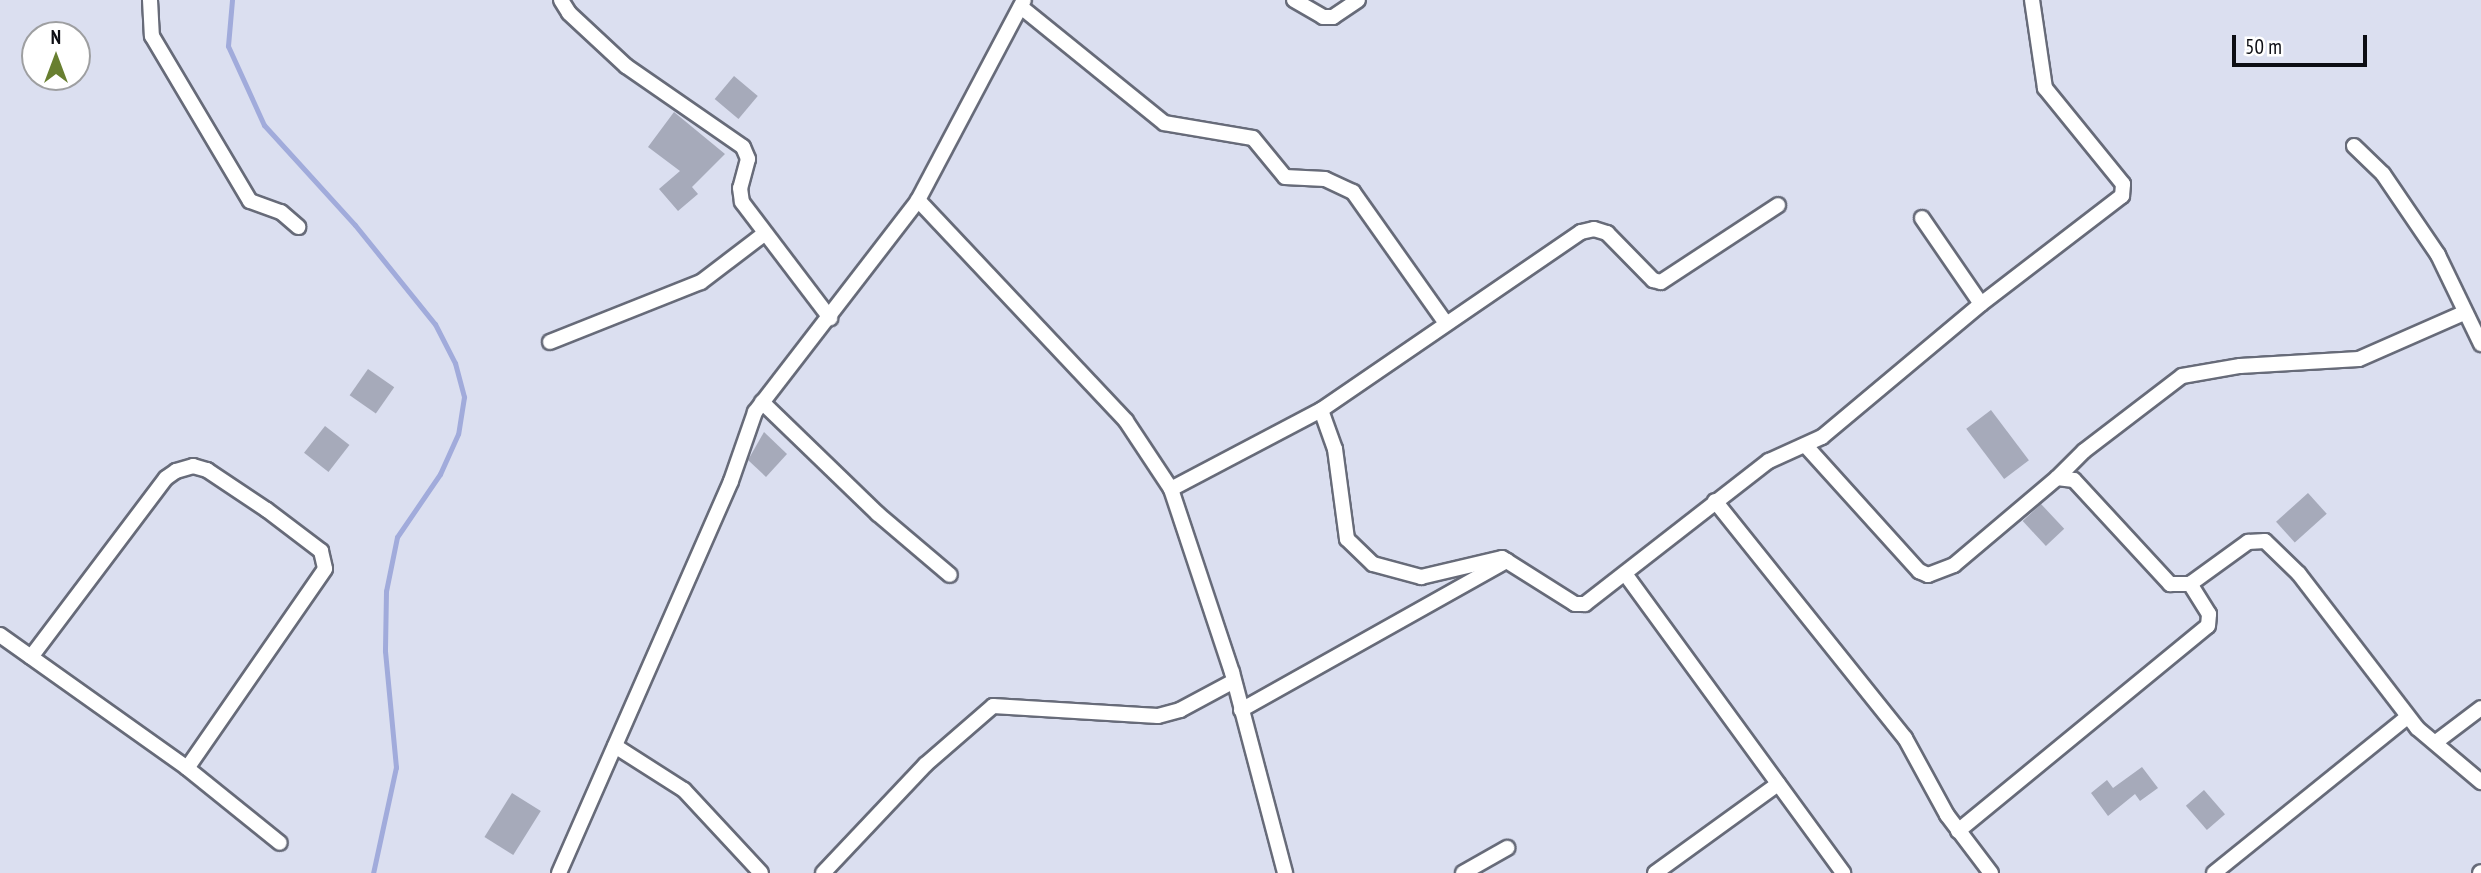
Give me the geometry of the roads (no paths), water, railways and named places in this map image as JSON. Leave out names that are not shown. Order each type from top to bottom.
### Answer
[{"type":"street","points":[[150,0],[152,36],[242,189],[250,201],[281,212],[298,227]]},
{"type":"street","points":[[561,0],[569,13],[626,66],[734,137],[748,159],[740,188],[742,202],[830,318]]},
{"type":"street","points":[[1294,0],[1323,17],[1333,17],[1358,0]]},
{"type":"street","points":[[1321,410],[1335,449],[1340,509],[1347,539],[1356,551],[1395,573],[1421,577],[1491,558],[1507,561],[1575,604],[1585,604],[1626,575],[1715,501],[1769,461],[1806,446],[2124,191],[2045,88],[2032,0]]},
{"type":"street","points":[[559,873],[762,402],[830,318],[918,200],[1023,3],[1164,123],[1253,138],[1285,177],[1325,179],[1353,192],[1445,322]]},
{"type":"street","points":[[2354,146],[2383,174],[2438,256],[2463,313],[2481,344]]},
{"type":"street","points":[[918,200],[1125,421],[1171,489],[1234,681],[1285,873]]},
{"type":"street","points":[[1171,489],[1321,410],[1445,322],[1581,232],[1594,229],[1607,233],[1653,280],[1661,282],[1778,205]]},
{"type":"street","points":[[1922,218],[1981,304]]},
{"type":"street","points":[[551,342],[701,282],[764,234]]},
{"type":"street","points":[[1806,446],[1919,571],[1928,575],[1954,565],[2057,478],[2084,451],[2182,376],[2240,366],[2359,359],[2463,313]]},
{"type":"street","points":[[762,402],[878,514],[950,575]]},
{"type":"street","points":[[31,657],[166,478],[177,471],[193,466],[207,470],[267,510],[321,551],[325,569],[187,768]]},
{"type":"street","points":[[2057,478],[2074,480],[2165,581],[2190,584],[2248,542],[2265,541],[2299,574],[2407,717],[2481,782]]},
{"type":"street","points":[[1715,501],[1905,738],[1958,831],[1991,873]]},
{"type":"street","points":[[1241,710],[1507,561]]},
{"type":"street","points":[[1626,575],[1843,873]]},
{"type":"street","points":[[1958,831],[2208,626],[2209,614],[2190,584]]},
{"type":"street","points":[[0,635],[187,768],[280,843]]},
{"type":"street","points":[[823,873],[925,765],[993,706],[1158,716],[1180,710],[1234,681]]},
{"type":"street","points":[[2436,743],[2481,708]]},
{"type":"street","points":[[2214,873],[2407,717]]},
{"type":"street","points":[[615,746],[684,790],[761,873]]},
{"type":"street","points":[[1655,873],[1778,784]]},
{"type":"street","points":[[1463,873],[1507,848]]},
{"type":"waterway","points":[[232,0],[228,46],[264,125],[355,225],[435,324],[455,363],[464,397],[458,434],[440,474],[397,537],[386,591],[385,651],[396,767],[373,873]]}]
